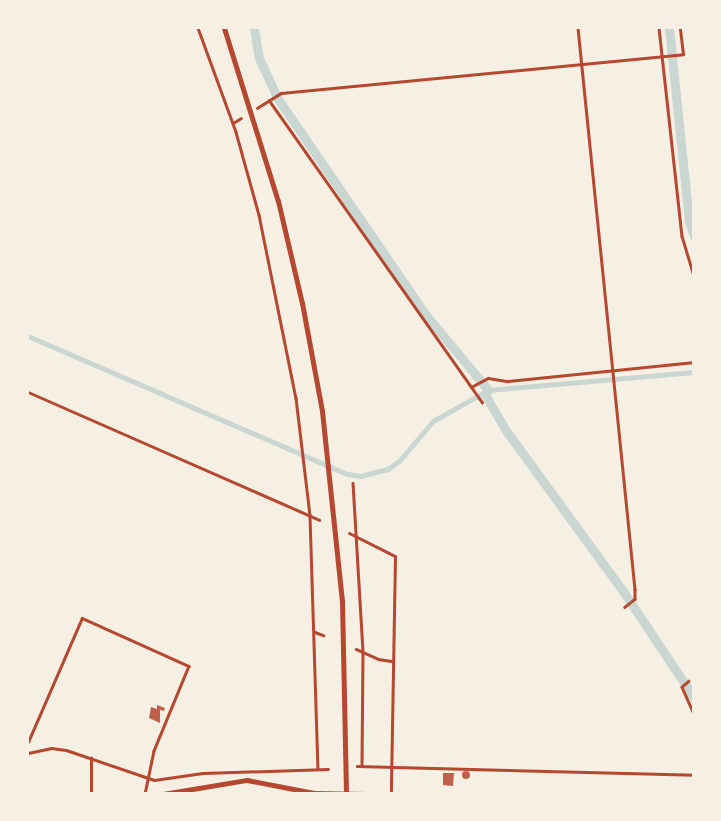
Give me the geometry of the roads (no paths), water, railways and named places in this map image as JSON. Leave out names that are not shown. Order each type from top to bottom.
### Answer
[{"type":"highway","points":[[224,28],[264,149],[296,274],[328,455],[345,658],[346,794]]},
{"type":"main road","points":[[163,794],[247,780],[314,793],[366,794]]},
{"type":"street","points":[[198,28],[233,123],[270,266],[302,448],[310,516],[318,769]]},
{"type":"street","points":[[578,28],[635,589],[633,600],[626,606]]},
{"type":"street","points":[[659,28],[664,56],[682,236],[694,276]]},
{"type":"street","points":[[257,108],[280,94],[582,62],[682,54],[680,28]]},
{"type":"street","points":[[271,99],[482,402]]},
{"type":"street","points":[[233,123],[241,118]]},
{"type":"street","points":[[472,387],[486,379],[508,381],[612,372],[694,362]]},
{"type":"street","points":[[28,392],[319,520]]},
{"type":"street","points":[[353,483],[363,652],[362,766]]},
{"type":"street","points":[[348,532],[395,556],[391,794]]},
{"type":"street","points":[[28,739],[82,618],[189,666],[154,751],[145,794]]},
{"type":"street","points":[[315,632],[323,635]]},
{"type":"street","points":[[356,649],[378,659],[393,661]]},
{"type":"street","points":[[689,681],[683,686],[694,714]]},
{"type":"street","points":[[28,753],[54,748],[91,758],[147,779],[203,772],[328,769]]},
{"type":"street","points":[[91,758],[91,794]]},
{"type":"street","points":[[357,766],[694,775]]},
{"type":"waterway","points":[[254,28],[259,58],[278,99],[426,315],[488,390],[485,395],[507,432],[625,594],[694,698]]},
{"type":"waterway","points":[[669,28],[689,222],[694,236]]},
{"type":"waterway","points":[[28,336],[347,474],[361,476],[388,469],[400,460],[433,421],[488,390],[694,372]]}]
